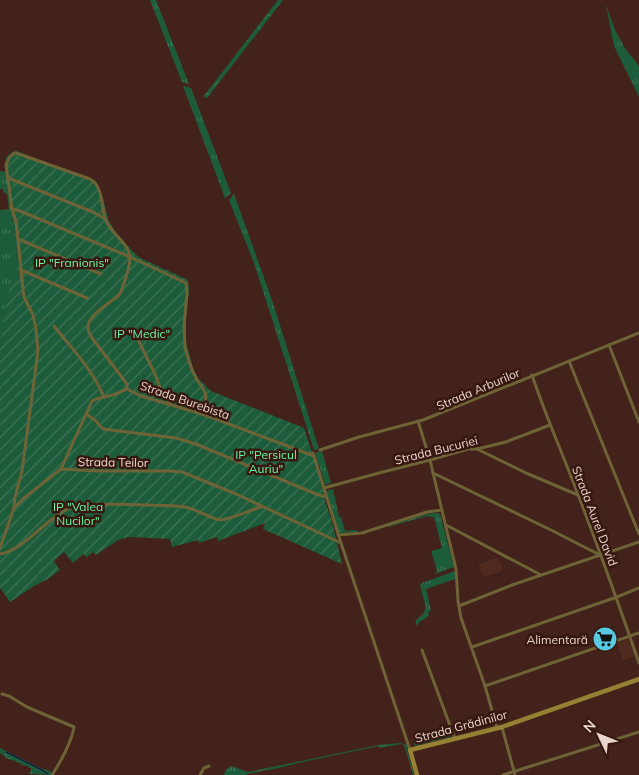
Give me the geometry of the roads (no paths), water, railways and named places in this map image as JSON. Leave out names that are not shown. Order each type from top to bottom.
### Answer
[{"type":"street","points":[[14,508],[22,471],[38,351],[33,315],[24,297],[23,290],[16,222],[12,209],[8,178],[7,161],[10,155],[16,153],[90,179],[95,182],[98,188],[105,219],[127,248],[130,257],[121,292],[92,317],[87,327],[92,338],[127,384],[126,389]]},
{"type":"street","points":[[8,178],[93,212],[105,219]]},
{"type":"street","points":[[12,209],[130,257],[187,284],[184,327],[186,348],[192,370],[206,396],[205,415]]},
{"type":"street","points":[[18,239],[100,274]]},
{"type":"street","points":[[21,270],[87,298]]},
{"type":"street","points":[[54,326],[90,370],[104,397]]},
{"type":"street","points":[[135,329],[164,397],[173,406]]},
{"type":"street","name":"Strada Arburilor","points":[[320,450],[359,437],[424,420],[639,333]]},
{"type":"street","points":[[609,345],[639,422]]},
{"type":"street","points":[[569,361],[639,534]]},
{"type":"street","name":"Strada Aurel David","points":[[532,376],[617,597],[639,663]]},
{"type":"street","name":"Strada Burebista","points":[[61,468],[92,402],[126,389],[141,396],[205,415],[314,454]]},
{"type":"street","points":[[160,402],[164,397]]},
{"type":"street","points":[[86,414],[103,429],[167,436],[189,442],[327,497]]},
{"type":"street","points":[[418,421],[430,460],[456,569],[461,618],[514,773]]},
{"type":"street","name":"Strada Bucuriei","points":[[324,488],[468,450],[506,442],[550,425]]},
{"type":"street","points":[[477,449],[526,473],[578,495]]},
{"type":"street","name":"Strada Grădinilor","points":[[314,454],[338,535],[410,750],[499,728],[639,680]]},
{"type":"street","name":"Strada Teilor","points":[[0,548],[14,508],[61,468],[177,471],[220,487],[341,543]]},
{"type":"street","points":[[433,473],[601,555]]},
{"type":"street","points":[[0,554],[21,543],[73,506],[178,506],[188,507],[220,520],[262,506]]},
{"type":"street","points":[[338,535],[362,533],[427,512],[442,510]]},
{"type":"street","points":[[445,525],[541,575]]},
{"type":"street","points":[[459,606],[541,575],[639,542]]},
{"type":"street","points":[[472,647],[639,588]]},
{"type":"street","points":[[485,686],[639,632]]},
{"type":"street","points":[[422,650],[454,739]]},
{"type":"street","points":[[1,695],[9,696],[27,707],[74,726],[69,744],[52,775]]},
{"type":"street","points":[[503,775],[639,732]]},
{"type":"street","points":[[410,750],[416,775]]},
{"type":"street","points":[[200,775],[204,768],[209,766]]},
{"type":"waterway","points":[[6,752],[48,774]]},
{"type":"place","name":"Alimentară","points":[[605,639]]},
{"type":"park label","name":"IP \"Franionis\"","points":[[72,262]]},
{"type":"park label","name":"IP \"Medic\"","points":[[142,333]]},
{"type":"park label","name":"IP \"Persicul Auriu\"","points":[[266,461]]},
{"type":"park label","name":"IP \"Valea Nucilor\"","points":[[78,513]]}]
